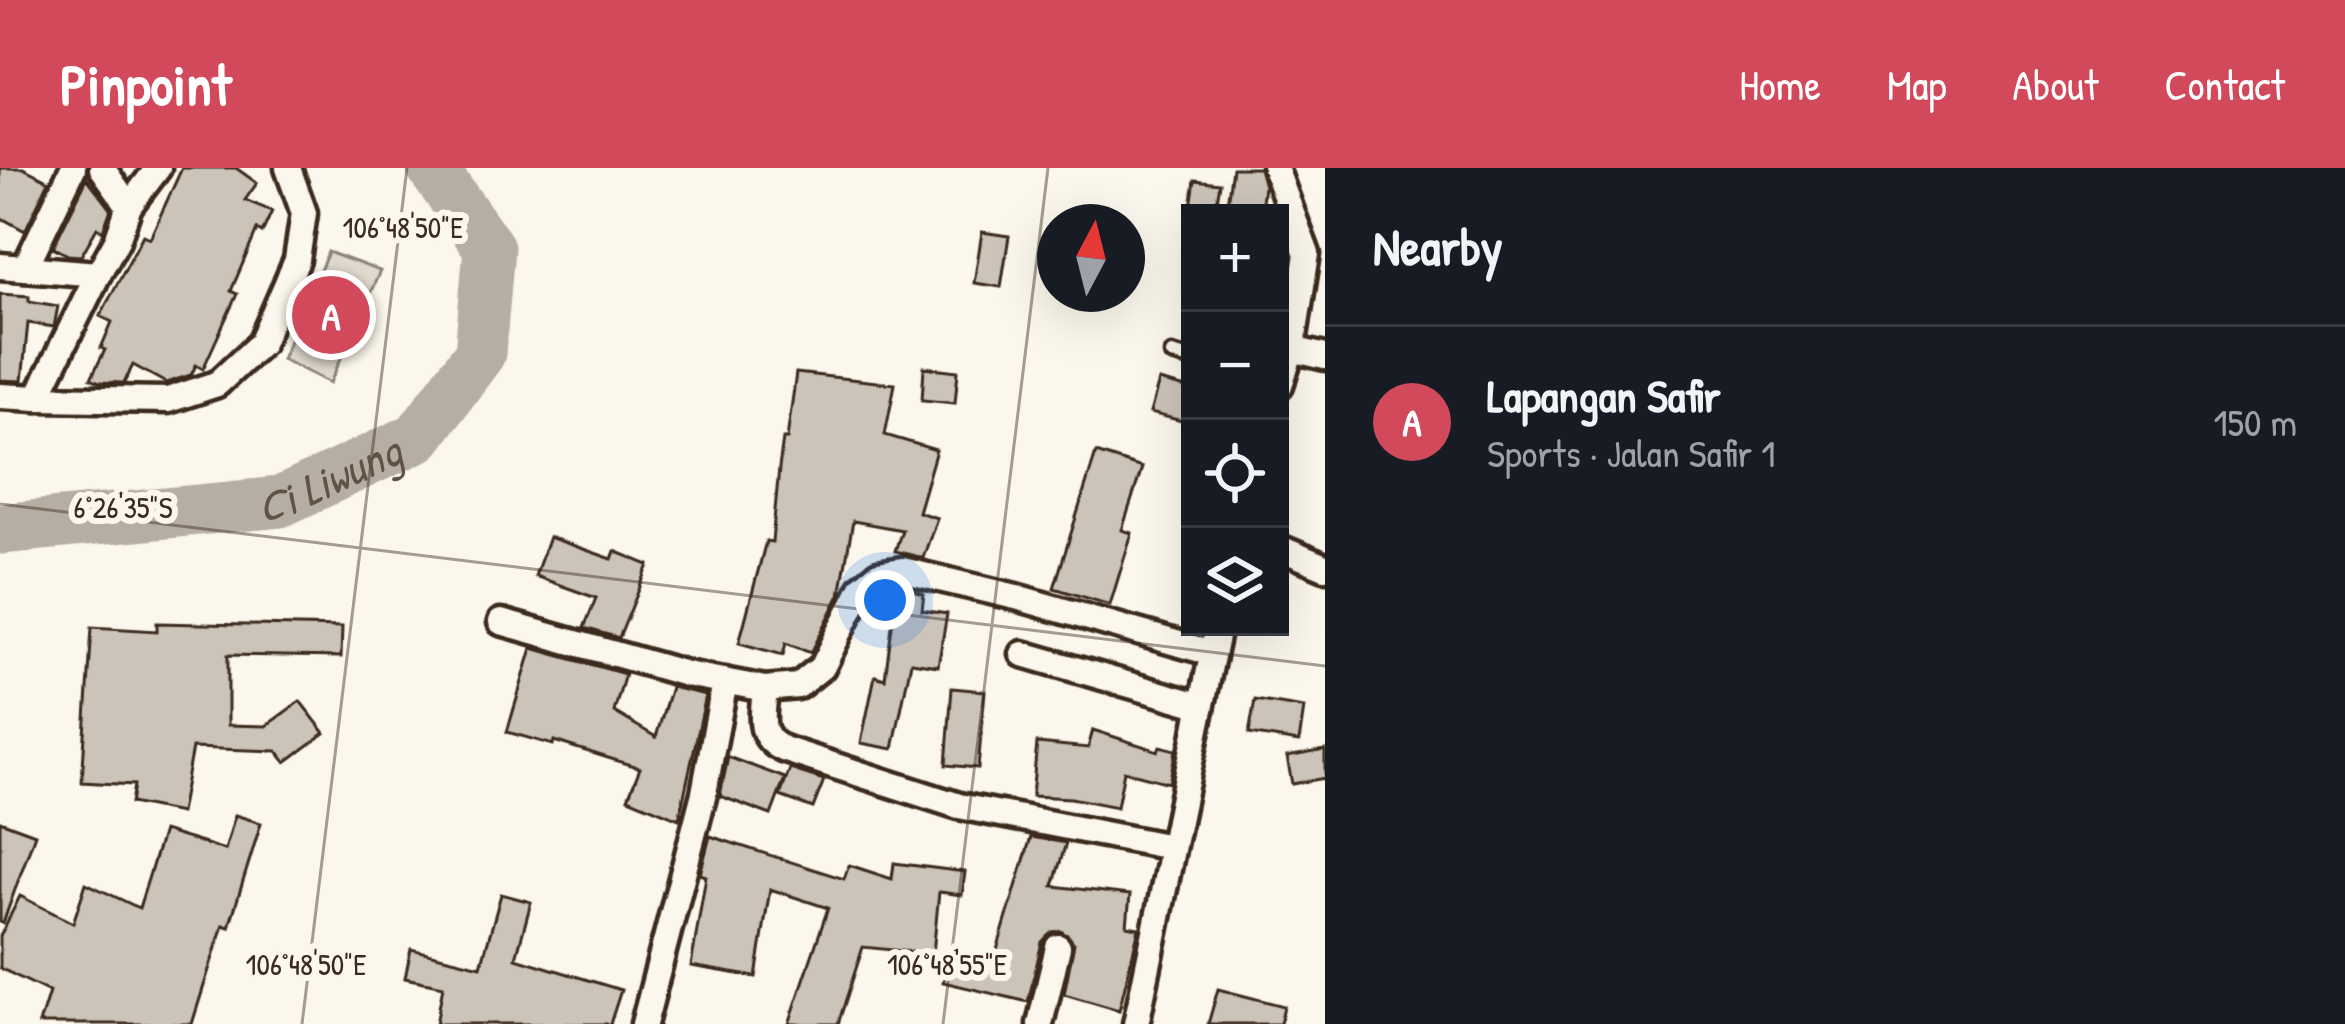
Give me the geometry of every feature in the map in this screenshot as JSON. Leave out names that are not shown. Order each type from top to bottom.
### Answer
[{"type":"street","points":[[73,168],[13,267],[98,274]]},
{"type":"street","points":[[102,168],[129,206]]},
{"type":"street","points":[[37,398],[117,241],[129,206],[158,168]]},
{"type":"street","points":[[0,396],[168,400],[217,384],[261,343],[297,260],[304,213],[288,168]]},
{"type":"street","points":[[1275,168],[1316,248],[1289,357]]},
{"type":"street","points":[[1292,349],[1325,357]]},
{"type":"street","points":[[1289,552],[1325,567]]},
{"type":"street","points":[[501,622],[686,674],[765,689],[798,686],[823,666],[862,587],[878,574],[902,571],[1016,597],[1211,653]]},
{"type":"street","points":[[1136,1024],[1215,636]]},
{"type":"street","points":[[1023,654],[1199,705]]},
{"type":"street","points":[[644,1024],[704,793],[725,681]]},
{"type":"street","points":[[765,689],[762,730],[783,749],[959,806],[1171,847]]},
{"type":"street","points":[[1040,1024],[1058,947]]},
{"type":"lane","points":[[1172,354],[1181,356]]},
{"type":"shaded area","points":[[328,252],[380,271],[330,383],[282,359]]},
{"type":"building","points":[[0,168],[23,168],[49,181],[25,231],[0,217]]},
{"type":"building","points":[[182,168],[236,168],[257,183],[245,200],[272,211],[262,233],[257,230],[231,291],[237,294],[203,369],[196,365],[191,375],[166,383],[133,365],[124,383],[100,382],[91,378],[112,322],[100,316],[143,235],[150,238]]},
{"type":"building","points":[[1232,168],[1259,168],[1264,186],[1262,204],[1227,204]]},
{"type":"building","points":[[87,178],[111,209],[103,231],[97,228],[81,256],[68,255],[53,247]]},
{"type":"building","points":[[1195,180],[1220,183],[1216,204],[1191,204]]},
{"type":"building","points":[[982,232],[1009,236],[1001,287],[974,283]]},
{"type":"building","points":[[0,294],[29,296],[29,301],[58,306],[54,327],[28,323],[22,381],[0,380]]},
{"type":"building","points":[[924,367],[958,371],[955,403],[922,400]]},
{"type":"building","points":[[796,373],[895,384],[885,435],[936,450],[918,512],[937,518],[923,558],[895,551],[902,530],[853,521],[840,595],[811,653],[786,643],[783,655],[739,643],[766,541],[772,542]]},
{"type":"building","points":[[1159,381],[1181,387],[1181,421],[1150,413]]},
{"type":"building","points":[[1096,453],[1142,468],[1122,530],[1132,533],[1110,605],[1054,588]]},
{"type":"building","points":[[549,537],[612,559],[615,551],[649,565],[619,638],[584,628],[596,598],[535,576]]},
{"type":"building","points":[[897,588],[924,594],[922,610],[947,614],[938,666],[911,662],[893,749],[861,743],[875,676],[885,679]]},
{"type":"building","points":[[157,623],[342,627],[341,657],[228,655],[228,725],[266,726],[300,701],[325,733],[286,762],[277,751],[192,748],[180,813],[131,803],[134,785],[82,782],[92,627],[157,631]]},
{"type":"building","points":[[532,648],[625,674],[614,712],[656,737],[671,687],[706,695],[679,819],[628,798],[640,768],[507,732]]},
{"type":"building","points":[[952,688],[985,691],[978,768],[946,765]]},
{"type":"building","points":[[1255,700],[1304,708],[1299,742],[1249,734]]},
{"type":"building","points":[[1093,730],[1158,751],[1160,746],[1176,750],[1169,783],[1124,771],[1117,807],[1032,796],[1037,743],[1088,748]]},
{"type":"building","points":[[1325,750],[1325,778],[1292,784],[1287,757]]},
{"type":"building","points":[[728,757],[785,778],[771,815],[720,796]]},
{"type":"building","points":[[790,769],[824,780],[813,808],[780,796]]},
{"type":"building","points":[[235,815],[261,823],[192,1024],[39,1024],[49,992],[0,968],[0,936],[20,896],[73,923],[86,883],[139,908],[163,831],[225,850]]},
{"type":"building","points":[[0,821],[35,834],[3,923],[0,922]]},
{"type":"building","points":[[710,836],[844,879],[849,865],[892,879],[894,863],[965,872],[962,895],[939,892],[933,954],[863,947],[838,1024],[789,1024],[828,908],[770,889],[756,977],[691,966],[706,876],[700,874]]},
{"type":"building","points":[[1031,837],[1066,843],[1053,886],[1130,895],[1127,926],[1139,928],[1119,1010],[1064,994],[1074,943],[1061,931],[1052,932],[1042,942],[1028,1002],[943,982],[952,949],[994,960]]},
{"type":"building","points":[[501,894],[531,902],[516,958],[621,990],[610,1024],[436,1024],[443,986],[405,978],[411,949],[481,966]]},
{"type":"building","points":[[1218,989],[1284,1006],[1280,1024],[1208,1024]]},
{"type":"waterway","name":"Ci Liwung","points":[[0,529],[280,502],[418,437],[480,353],[489,248],[432,168]]},
{"type":"place","name":"Lapangan Safir","points":[[331,315]]}]
